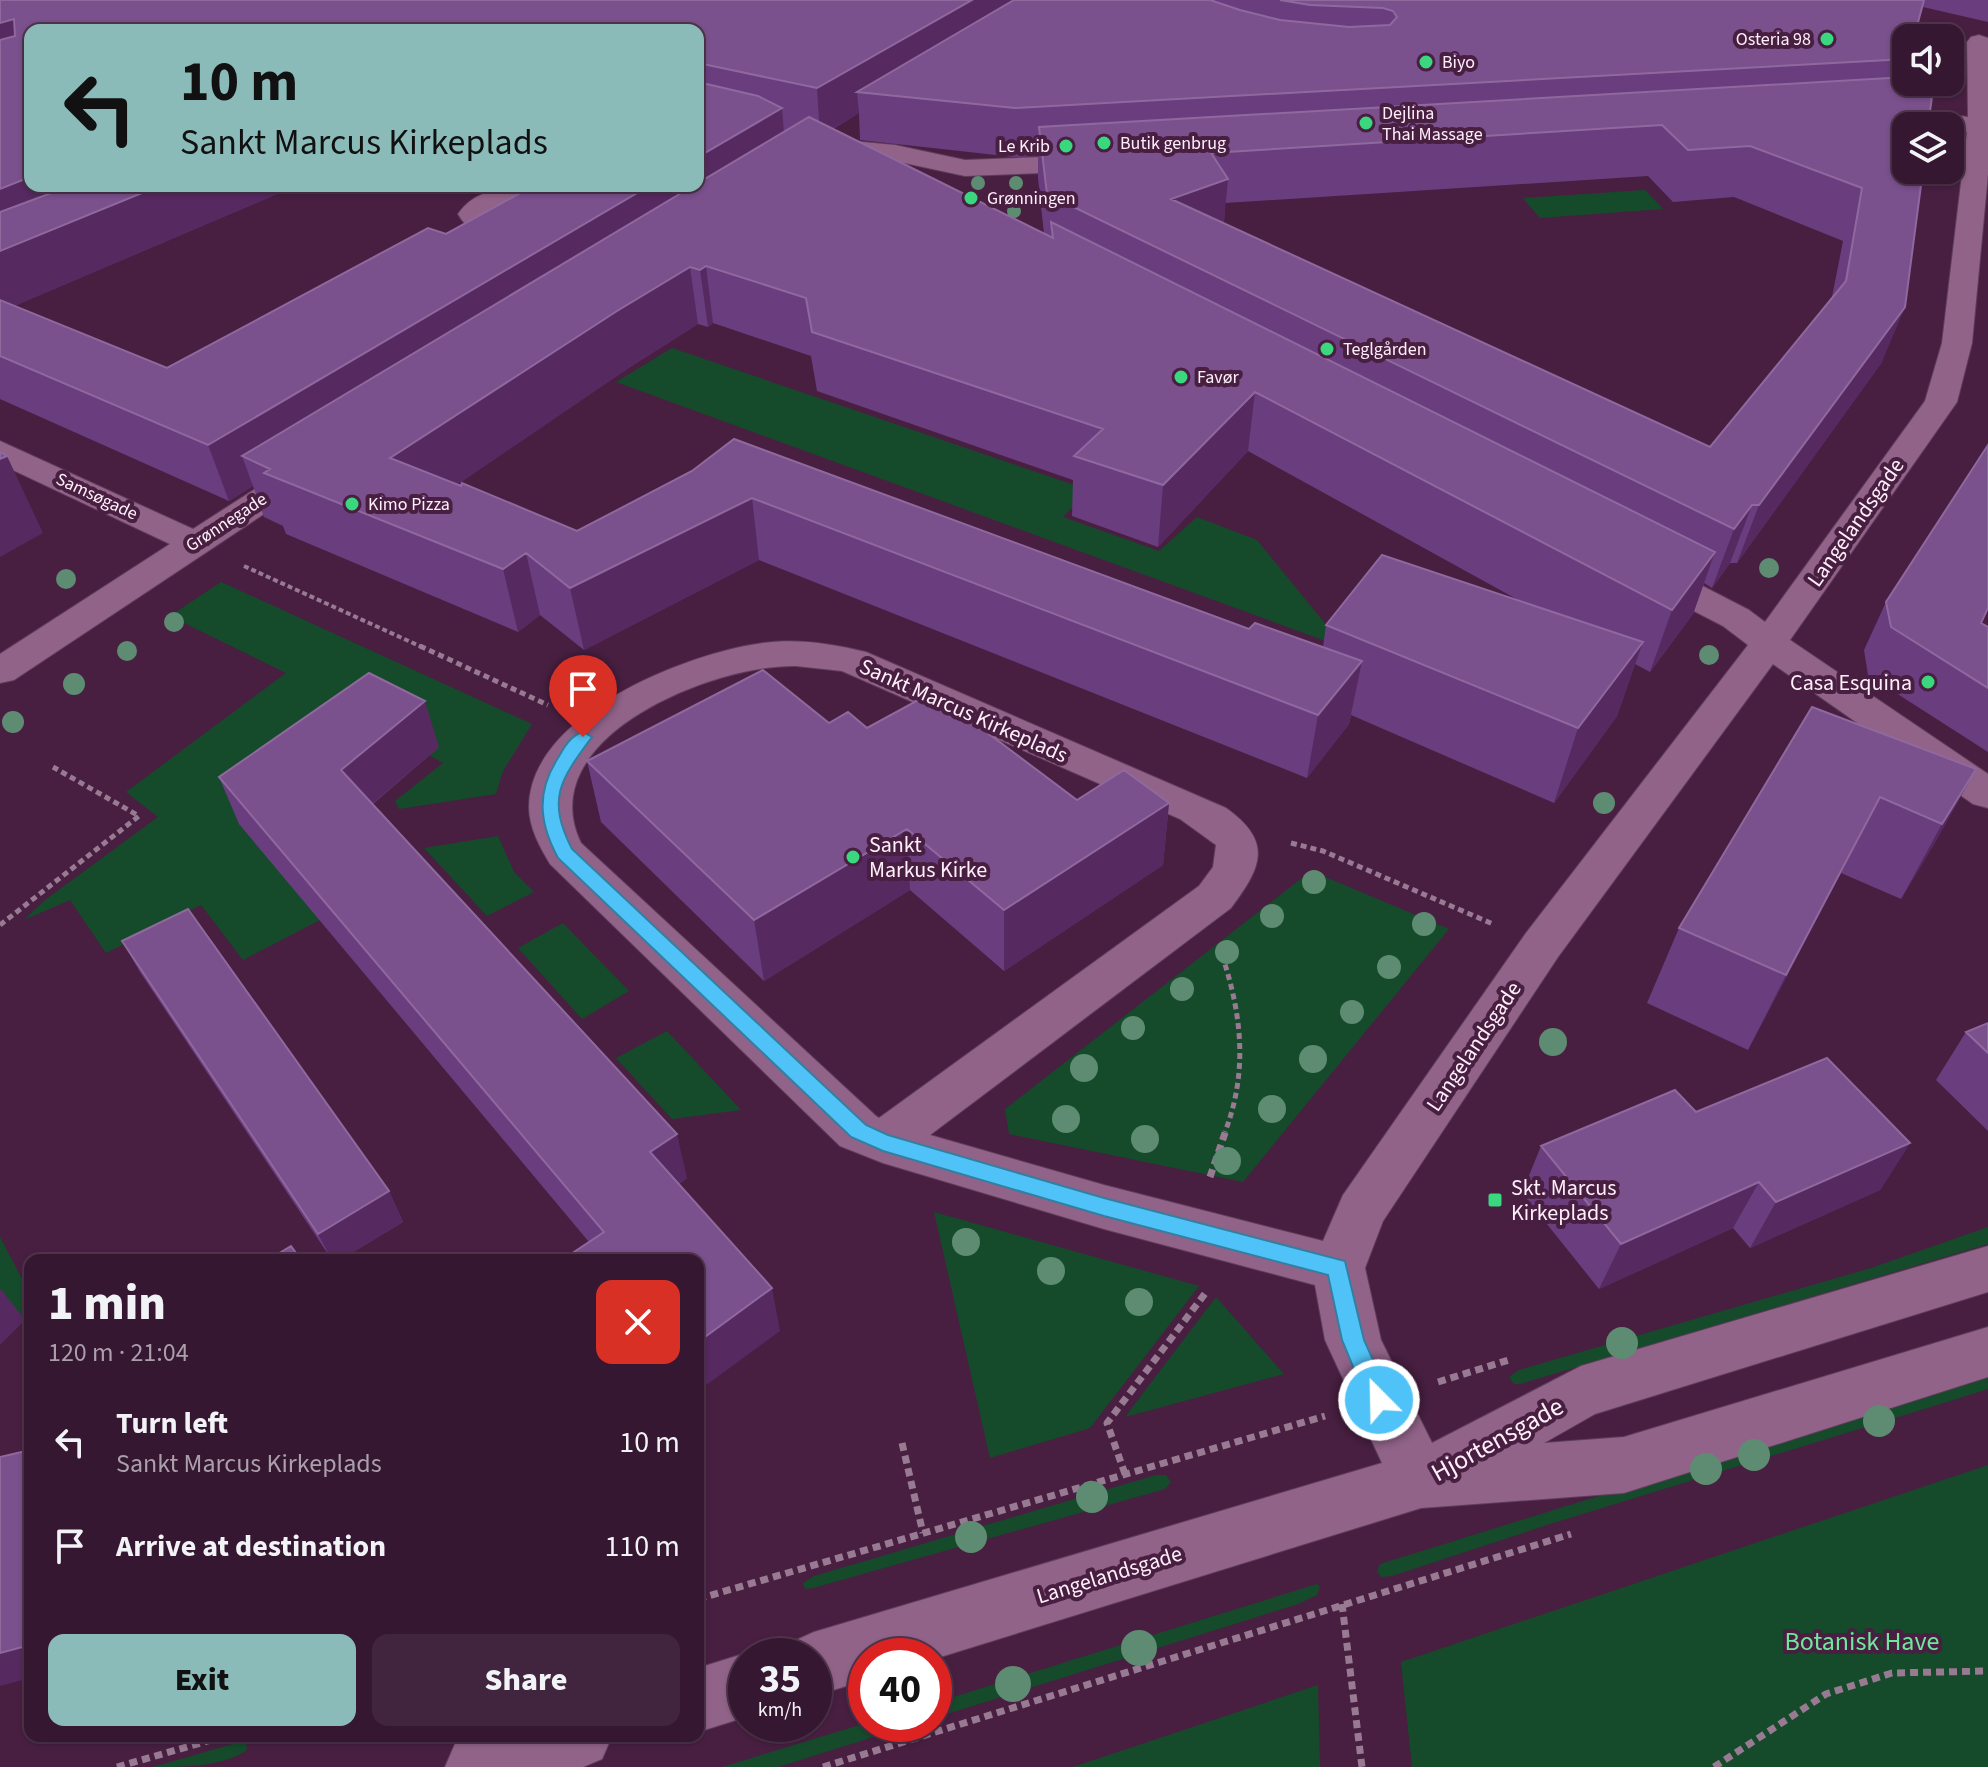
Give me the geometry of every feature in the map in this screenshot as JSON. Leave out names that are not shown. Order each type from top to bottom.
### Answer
[{"type":"street","points":[[1964,39],[1985,40]]},
{"type":"street","name":"Langelandsgade","points":[[1338,1268],[1361,1211],[1542,945],[1769,643],[1941,402],[1957,343],[1977,126],[1982,106],[1985,40]]},
{"type":"street","points":[[1850,118],[1894,116],[1977,126]]},
{"type":"street","points":[[809,151],[866,124]]},
{"type":"street","points":[[809,151],[895,153],[965,168],[1121,162]]},
{"type":"street","points":[[809,151],[883,177]]},
{"type":"street","points":[[940,184],[965,168]]},
{"type":"street","points":[[555,193],[565,192]]},
{"type":"street","name":"Samsøgade","points":[[0,451],[193,542]]},
{"type":"street","name":"Grønnegade","points":[[0,671],[93,614],[193,542],[333,454]]},
{"type":"street","points":[[1613,554],[1736,618],[1988,794]]},
{"type":"street","name":"Sankt Marcus Kirkeplads","points":[[1227,826],[1195,809],[852,661],[824,655],[763,655],[703,668],[626,705],[595,726],[572,749],[556,774],[549,801],[552,828],[565,853],[858,1131],[883,1142],[1104,1207],[1338,1268]]},
{"type":"street","points":[[883,1142],[1215,897],[1240,859],[1236,842],[1227,826]]},
{"type":"street","points":[[1338,1268],[1353,1340],[1379,1400],[1421,1480]]},
{"type":"street","name":"Hjortensgade","points":[[1421,1480],[1581,1392],[1988,1269]]},
{"type":"street","name":"Hjortensgade","points":[[1421,1480],[1624,1465],[1988,1352]]},
{"type":"street","name":"Langelandsgade","points":[[832,1659],[1421,1480]]},
{"type":"street","points":[[704,1698],[728,1691]]},
{"type":"street","points":[[478,1767],[559,1742]]},
{"type":"path","points":[[243,565],[513,689]]},
{"type":"path","points":[[0,925],[139,816],[53,767]]},
{"type":"path","points":[[1227,826],[1323,851],[1542,945]]},
{"type":"path","points":[[902,1443],[923,1533]]},
{"type":"path","points":[[823,1767],[1583,1531]]},
{"type":"path","points":[[1342,1604],[1362,1767]]},
{"type":"path","points":[[1714,1767],[1826,1694],[1892,1673],[1988,1671]]},
{"type":"path","points":[[117,1767],[204,1742]]},
{"type":"green space","points":[[1645,190],[1663,209],[1540,218],[1523,198]]},
{"type":"green space","points":[[672,348],[1089,490],[1063,517],[1159,551],[1197,517],[1257,540],[1345,648],[616,382]]},
{"type":"green space","points":[[221,582],[532,724],[503,771],[496,794],[399,809],[395,801],[443,763],[429,755],[240,823],[320,920],[243,960],[201,905],[106,953],[70,900],[24,920],[45,900],[158,817],[126,792],[286,673],[170,616]]},
{"type":"green space","points":[[498,836],[514,872],[534,892],[487,916],[424,848]]},
{"type":"green space","points":[[1311,871],[1449,929],[1243,1182],[1009,1134],[1005,1109]]},
{"type":"green space","points":[[563,923],[629,991],[582,1019],[518,948]]},
{"type":"green space","points":[[667,1031],[741,1110],[672,1119],[616,1058]]},
{"type":"green space","points":[[934,1212],[1199,1286],[1090,1428],[990,1458]]},
{"type":"green space","points":[[1988,1227],[1988,1244],[1520,1384],[1514,1384],[1509,1377],[1519,1370],[1871,1268]]},
{"type":"green space","points":[[0,1237],[24,1283],[24,1319],[0,1305]]},
{"type":"green space","points":[[1216,1297],[1284,1374],[1125,1417]]},
{"type":"green space","points":[[1988,1375],[1988,1389],[1392,1576],[1381,1577],[1377,1571],[1380,1564]]},
{"type":"green space","name":"Botanisk Have","points":[[1988,1465],[1988,1767],[1412,1767],[1401,1662]]},
{"type":"green space","points":[[1156,1475],[1166,1475],[1171,1482],[1165,1489],[813,1588],[805,1589],[803,1583],[814,1576]]},
{"type":"green space","points":[[1317,1584],[1320,1587],[1317,1595],[1298,1604],[952,1712],[952,1697]]},
{"type":"green space","points":[[1318,1685],[1320,1767],[1073,1767]]},
{"type":"green space","points":[[848,1728],[848,1742],[858,1742],[778,1767],[722,1767],[804,1742],[832,1742],[832,1733]]},
{"type":"green space","points":[[236,1743],[246,1743],[247,1750],[226,1760],[190,1766],[153,1767]]},
{"type":"building","points":[[0,0],[972,0],[817,88],[704,64],[704,24],[24,24],[24,179],[0,189],[0,40],[15,36],[14,19],[0,23]]},
{"type":"building","points":[[1014,0],[1210,0],[1280,20],[1349,27],[1390,25],[1397,17],[1393,11],[1383,8],[1310,5],[1280,0],[1924,0],[1918,24],[1892,24],[1892,60],[1015,108],[857,92]]},
{"type":"building","points":[[1892,78],[1892,96],[1932,96],[1930,112],[1892,112],[1892,184],[1921,184],[1905,307],[1759,505],[1752,505],[1734,529],[1047,194],[1039,127]],"holes":[[[1662,125],[1688,150],[1750,146],[1862,188],[1846,281],[1710,447],[1171,199],[1228,179],[1211,153]]]},
{"type":"building","points":[[704,83],[758,96],[782,108],[704,154]]},
{"type":"building","points":[[809,117],[1053,238],[1051,222],[1715,552],[1672,610],[1255,392],[1163,485],[1074,456],[1103,429],[812,332],[806,298],[706,266],[700,270],[690,267],[617,311],[390,458],[461,486],[462,483],[577,531],[692,471],[734,439],[1249,629],[1255,623],[1362,661],[1318,715],[752,498],[570,588],[526,553],[503,569],[264,473],[270,469],[242,456],[683,192],[704,192],[704,179]]},
{"type":"building","points":[[54,192],[144,192],[0,251],[0,212]]},
{"type":"building","points":[[522,192],[639,192],[208,445],[0,356],[0,300],[167,368],[428,228],[446,234]]},
{"type":"building","points":[[1988,445],[1988,608],[1981,623],[1988,627],[1988,688],[1891,627],[1886,602]]},
{"type":"building","points":[[1382,555],[1643,642],[1578,728],[1326,625]]},
{"type":"building","points":[[763,670],[829,723],[848,712],[867,728],[933,692],[1077,800],[1124,770],[1169,803],[1004,910],[907,829],[754,920],[587,761]]},
{"type":"building","points":[[369,673],[425,701],[341,770],[677,1134],[650,1152],[772,1288],[704,1338],[704,1254],[571,1254],[604,1232],[219,777]]},
{"type":"building","points":[[1812,707],[1976,769],[1942,824],[1880,797],[1786,975],[1679,928]]},
{"type":"building","points":[[188,909],[389,1191],[318,1234],[122,941]]},
{"type":"building","points":[[1988,1023],[1988,1053],[1966,1032]]},
{"type":"building","points":[[1827,1058],[1910,1143],[1776,1202],[1759,1182],[1621,1244],[1541,1146],[1675,1090],[1696,1112]]},
{"type":"building","points":[[291,1246],[297,1254],[278,1254]]},
{"type":"building","points":[[24,1451],[24,1647],[0,1653],[0,1457]]},
{"type":"place","name":"Osteria 98","points":[[1827,39]]},
{"type":"place","name":"Biyo","points":[[1426,62]]},
{"type":"place","name":"Dejlina Thai Massage","points":[[1366,123]]},
{"type":"place","name":"Butik genbrug","points":[[1104,143]]},
{"type":"place","name":"Le Krib","points":[[1066,146]]},
{"type":"place","name":"Grønningen","points":[[971,198]]},
{"type":"place","name":"Teglgården","points":[[1327,349]]},
{"type":"place","name":"Favør","points":[[1181,377]]},
{"type":"place","name":"Kimo Pizza","points":[[352,504]]},
{"type":"place","name":"Casa Esquina","points":[[1928,682]]},
{"type":"place","name":"Sankt Markus Kirke","points":[[853,857]]},
{"type":"place","name":"Skt. Marcus Kirkeplads","points":[[1495,1200]]},
{"type":"route","points":[[583,737],[556,774],[549,801],[552,828],[565,853],[858,1131],[883,1142],[1104,1207],[1338,1268],[1353,1340],[1379,1400]]}]
